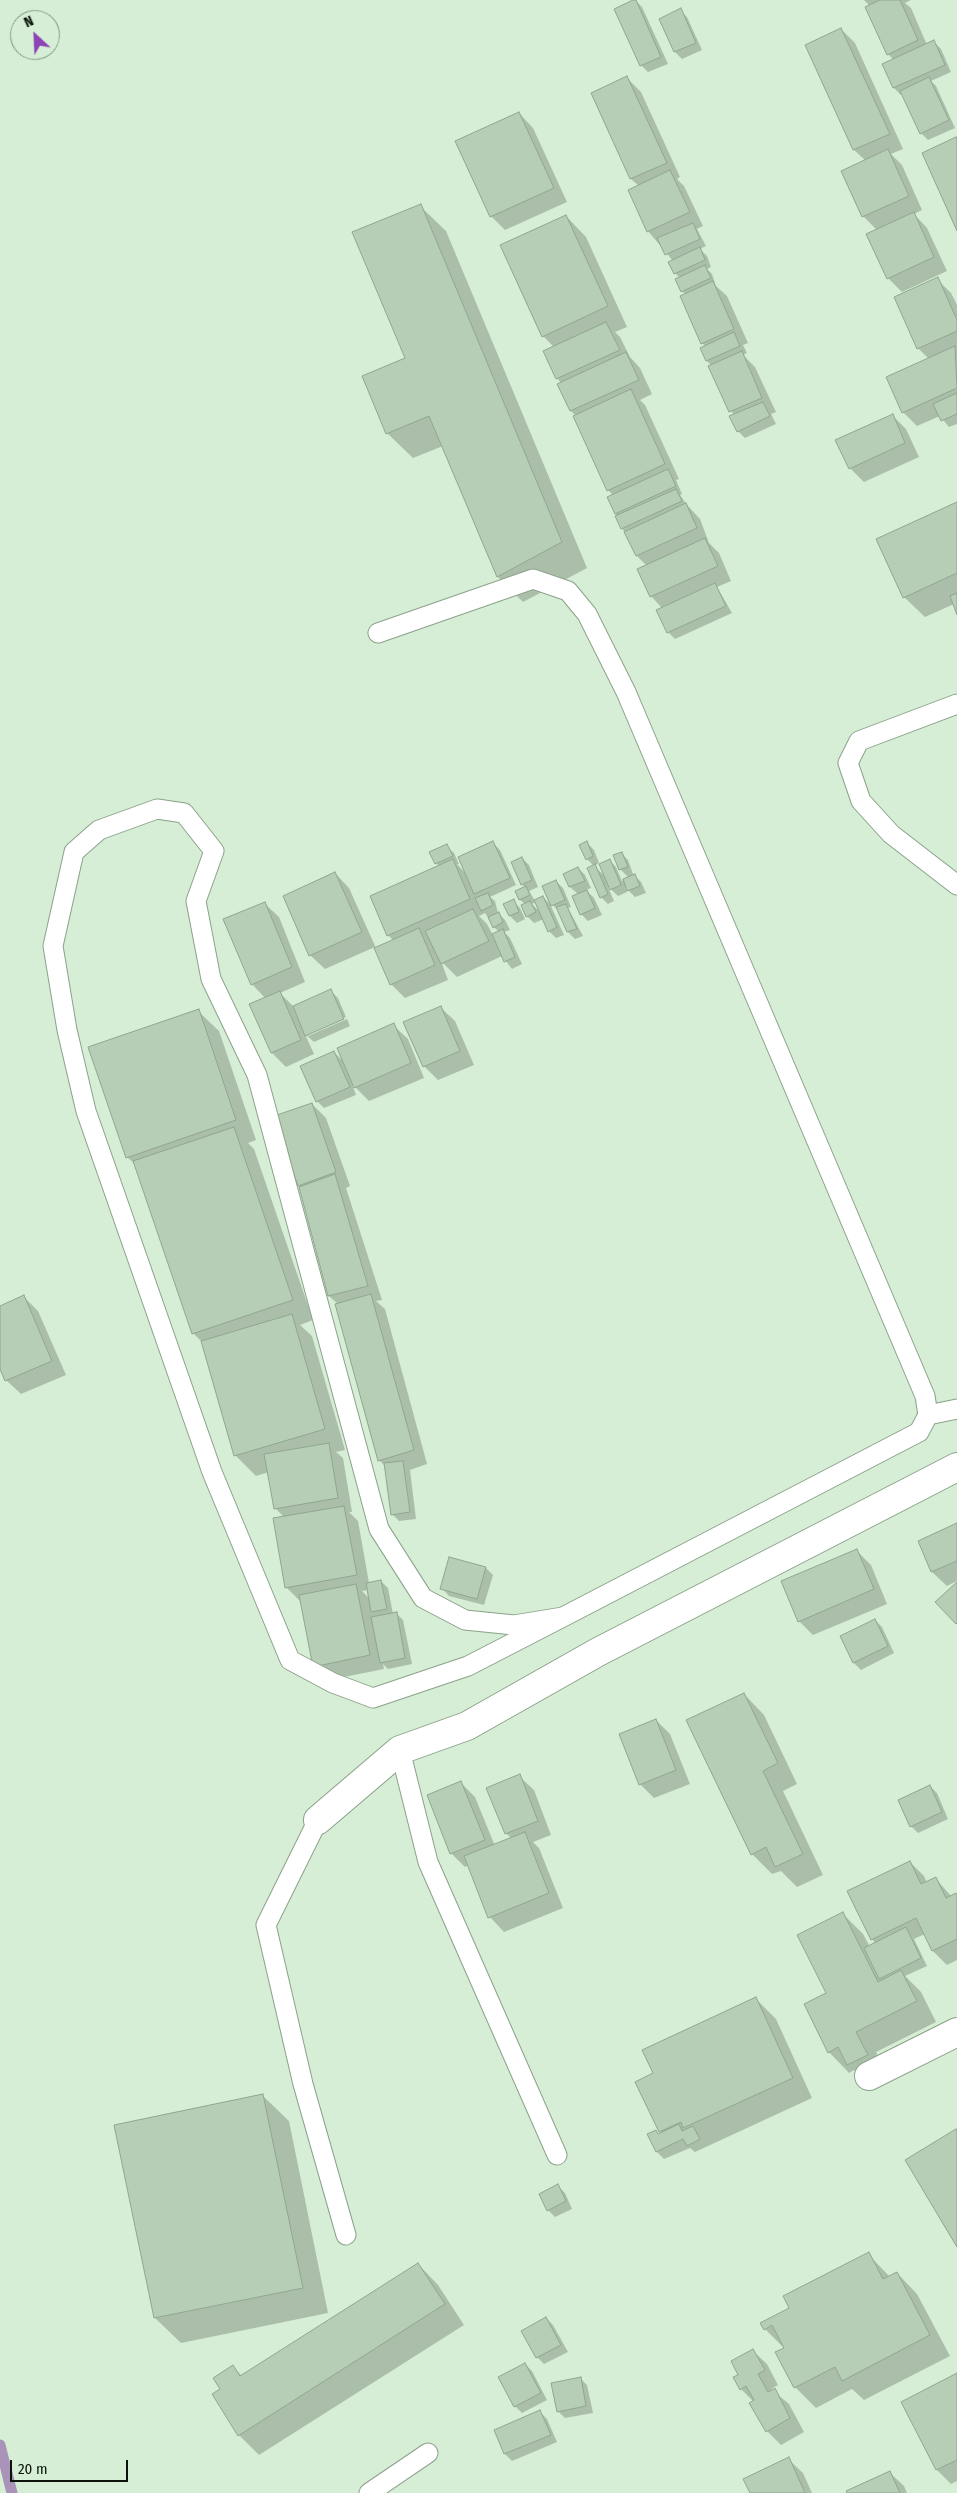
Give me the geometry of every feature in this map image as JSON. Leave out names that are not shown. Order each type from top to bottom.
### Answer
[{"type":"street","points":[[318,1820],[400,1750],[467,1726],[598,1652],[957,1467]]},
{"type":"street","points":[[869,2076],[957,2032]]},
{"type":"lane","points":[[378,633],[534,579],[568,591],[587,614],[626,692],[925,1396],[928,1415],[919,1432],[563,1617],[468,1666],[373,1698],[333,1683],[290,1660],[212,1472],[86,1111],[67,1030],[54,946],[74,852],[99,830],[157,809],[184,814],[214,850],[196,901],[211,979],[257,1075],[379,1529],[423,1598],[465,1620],[514,1625],[563,1617]]},
{"type":"lane","points":[[957,704],[858,741],[848,763],[861,801],[891,834],[957,885]]},
{"type":"lane","points":[[928,1415],[957,1409]]},
{"type":"lane","points":[[400,1750],[428,1862],[557,2155]]},
{"type":"lane","points":[[318,1820],[266,1925],[303,2084],[346,2235]]},
{"type":"lane","points":[[369,2493],[428,2453]]},
{"type":"building","points":[[636,0],[661,57],[640,66],[614,9]]},
{"type":"building","points":[[880,0],[900,0],[918,40],[887,55],[865,7]]},
{"type":"building","points":[[681,8],[696,43],[674,52],[659,19]]},
{"type":"building","points":[[841,28],[890,134],[853,150],[805,45]]},
{"type":"building","points":[[934,40],[945,65],[893,88],[882,64]]},
{"type":"building","points":[[627,76],[667,163],[630,179],[591,93]]},
{"type":"building","points":[[929,77],[949,120],[920,134],[900,91]]},
{"type":"building","points":[[519,112],[554,188],[490,217],[455,141]]},
{"type":"building","points":[[956,137],[957,140],[957,231],[922,153]]},
{"type":"building","points":[[888,149],[909,196],[862,217],[841,171]]},
{"type":"building","points":[[670,170],[690,212],[647,232],[628,190]]},
{"type":"building","points":[[421,204],[562,542],[497,577],[429,416],[386,434],[362,376],[405,358],[352,232]]},
{"type":"building","points":[[914,212],[934,257],[887,279],[866,234]]},
{"type":"building","points":[[566,215],[608,306],[542,337],[500,245]]},
{"type":"building","points":[[693,223],[700,239],[665,255],[657,238]]},
{"type":"building","points":[[700,247],[705,260],[674,274],[668,262]]},
{"type":"building","points":[[705,265],[711,278],[681,292],[675,279]]},
{"type":"building","points":[[938,277],[957,320],[957,331],[917,349],[894,297]]},
{"type":"building","points":[[713,281],[734,329],[701,344],[680,296]]},
{"type":"building","points":[[606,322],[620,350],[556,379],[543,351]]},
{"type":"building","points":[[734,332],[740,346],[706,361],[700,348]]},
{"type":"building","points":[[955,346],[957,388],[902,413],[886,377]]},
{"type":"building","points":[[742,351],[762,398],[729,412],[708,366]]},
{"type":"building","points":[[626,352],[639,380],[570,411],[557,384]]},
{"type":"building","points":[[631,389],[665,464],[607,491],[573,416]]},
{"type":"building","points":[[957,393],[957,414],[941,421],[933,404]]},
{"type":"building","points":[[763,402],[770,416],[737,432],[729,416]]},
{"type":"building","points":[[893,414],[905,443],[849,469],[835,440]]},
{"type":"building","points":[[668,469],[676,486],[615,514],[607,497]]},
{"type":"building","points":[[676,489],[682,501],[621,529],[615,516]]},
{"type":"building","points":[[957,502],[957,573],[903,598],[876,539]]},
{"type":"building","points":[[686,503],[697,528],[636,556],[624,532]]},
{"type":"building","points":[[705,538],[718,566],[650,597],[637,569]]},
{"type":"building","points":[[715,583],[726,606],[667,633],[656,610]]},
{"type":"building","points":[[957,593],[957,615],[950,596]]},
{"type":"building","points":[[493,841],[510,878],[474,894],[458,857]]},
{"type":"building","points":[[587,841],[593,856],[586,860],[579,845]]},
{"type":"building","points":[[447,844],[453,856],[435,864],[429,852]]},
{"type":"building","points":[[622,852],[628,867],[619,870],[613,855]]},
{"type":"building","points":[[522,857],[532,880],[521,885],[511,862]]},
{"type":"building","points":[[453,859],[470,899],[387,936],[370,896]]},
{"type":"building","points":[[610,859],[621,885],[610,890],[599,864]]},
{"type":"building","points":[[595,864],[608,894],[600,898],[587,868]]},
{"type":"building","points":[[578,867],[585,881],[569,887],[563,874]]},
{"type":"building","points":[[335,872],[362,932],[309,956],[283,896]]},
{"type":"building","points":[[635,874],[640,886],[627,891],[623,879]]},
{"type":"building","points":[[556,880],[565,900],[551,906],[542,886]]},
{"type":"building","points":[[526,886],[530,895],[519,900],[515,891]]},
{"type":"building","points":[[587,890],[595,908],[580,915],[572,896]]},
{"type":"building","points":[[488,893],[493,905],[481,911],[475,898]]},
{"type":"building","points":[[543,896],[557,927],[548,932],[534,900]]},
{"type":"building","points":[[514,899],[519,912],[509,916],[503,904]]},
{"type":"building","points":[[530,901],[536,912],[526,917],[521,905]]},
{"type":"building","points":[[265,902],[292,967],[251,985],[223,919]]},
{"type":"building","points":[[566,904],[577,929],[567,932],[556,907]]},
{"type":"building","points":[[473,909],[489,941],[441,964],[425,931]]},
{"type":"building","points":[[499,912],[503,922],[493,928],[488,917]]},
{"type":"building","points":[[419,928],[435,965],[390,985],[374,948]]},
{"type":"building","points":[[503,929],[515,957],[504,962],[492,934]]},
{"type":"building","points":[[331,989],[344,1019],[305,1036],[293,1006]]},
{"type":"building","points":[[280,991],[301,1040],[271,1053],[249,1004]]},
{"type":"building","points":[[441,1006],[460,1051],[423,1067],[403,1022]]},
{"type":"building","points":[[199,1009],[236,1120],[126,1158],[88,1047]]},
{"type":"building","points":[[394,1023],[411,1063],[354,1088],[337,1048]]},
{"type":"building","points":[[334,1051],[350,1087],[316,1102],[300,1066]]},
{"type":"building","points":[[312,1103],[336,1172],[298,1186],[274,1116]]},
{"type":"building","points":[[234,1127],[293,1300],[192,1334],[133,1161]]},
{"type":"building","points":[[335,1174],[368,1286],[328,1296],[299,1187]]},
{"type":"building","points":[[371,1294],[414,1450],[378,1461],[335,1304]]},
{"type":"building","points":[[24,1295],[52,1361],[5,1381],[0,1369],[0,1306]]},
{"type":"building","points":[[292,1314],[325,1429],[234,1456],[201,1341]]},
{"type":"building","points":[[329,1443],[338,1498],[274,1509],[264,1454]]},
{"type":"building","points":[[403,1461],[410,1512],[391,1515],[384,1463]]},
{"type":"building","points":[[344,1506],[357,1575],[285,1588],[273,1518]]},
{"type":"building","points":[[957,1523],[957,1561],[931,1572],[918,1541]]},
{"type":"building","points":[[857,1549],[874,1589],[798,1622],[781,1581]]},
{"type":"building","points":[[449,1557],[486,1567],[477,1599],[440,1589]]},
{"type":"building","points":[[381,1580],[387,1609],[371,1612],[366,1583]]},
{"type":"building","points":[[957,1582],[957,1623],[956,1624],[935,1602]]},
{"type":"building","points":[[356,1584],[370,1655],[313,1667],[299,1595]]},
{"type":"building","points":[[397,1612],[405,1658],[380,1663],[371,1617]]},
{"type":"building","points":[[875,1619],[888,1646],[853,1663],[840,1636]]},
{"type":"building","points":[[744,1693],[778,1763],[763,1771],[803,1854],[775,1867],[766,1847],[751,1855],[686,1720]]},
{"type":"building","points":[[656,1719],[676,1770],[639,1785],[619,1734]]},
{"type":"building","points":[[520,1774],[538,1821],[505,1834],[486,1788]]},
{"type":"building","points":[[461,1781],[485,1840],[450,1854],[427,1795]]},
{"type":"building","points":[[930,1785],[942,1812],[910,1827],[898,1800]]},
{"type":"building","points":[[525,1832],[549,1893],[488,1918],[464,1856]]},
{"type":"building","points":[[910,1861],[921,1884],[936,1877],[946,1898],[956,1893],[957,1895],[957,1939],[932,1951],[916,1918],[871,1940],[847,1891]]},
{"type":"building","points":[[843,1912],[878,1982],[901,1970],[917,2001],[856,2032],[868,2055],[847,2065],[838,2047],[828,2053],[804,2004],[826,1993],[797,1935]]},
{"type":"building","points":[[906,1927],[921,1958],[879,1979],[864,1948]]},
{"type":"building","points":[[756,1997],[793,2078],[683,2128],[681,2122],[659,2132],[635,2082],[653,2073],[642,2050]]},
{"type":"building","points":[[263,2094],[303,2288],[154,2318],[114,2125]]},
{"type":"building","points":[[679,2124],[682,2131],[693,2126],[700,2139],[687,2146],[683,2139],[656,2152],[647,2134],[656,2130],[658,2134]]},
{"type":"building","points":[[956,2129],[957,2131],[957,2247],[905,2160]]},
{"type":"building","points":[[558,2184],[566,2201],[547,2211],[539,2194]]},
{"type":"building","points":[[869,2252],[883,2279],[897,2272],[930,2335],[842,2381],[835,2367],[794,2388],[775,2352],[784,2348],[772,2325],[764,2330],[760,2323],[789,2308],[783,2296]]},
{"type":"building","points":[[418,2263],[445,2304],[238,2436],[212,2394],[220,2389],[213,2378],[233,2365],[240,2376]]},
{"type":"building","points":[[546,2317],[561,2345],[536,2358],[521,2331]]},
{"type":"building","points":[[753,2349],[765,2370],[758,2374],[768,2392],[775,2388],[790,2418],[766,2432],[749,2403],[754,2400],[746,2386],[740,2390],[733,2377],[738,2375],[731,2361]]},
{"type":"building","points":[[525,2363],[541,2393],[514,2407],[498,2377]]},
{"type":"building","points":[[957,2373],[957,2460],[936,2470],[901,2402]]},
{"type":"building","points":[[581,2377],[586,2406],[557,2412],[551,2383]]},
{"type":"building","points":[[540,2410],[551,2435],[504,2454],[494,2430]]},
{"type":"building","points":[[789,2457],[805,2493],[750,2493],[743,2479]]},
{"type":"building","points":[[890,2471],[900,2493],[847,2493],[846,2491]]},
{"type":"waterway","points":[[0,2445],[12,2493]]}]
